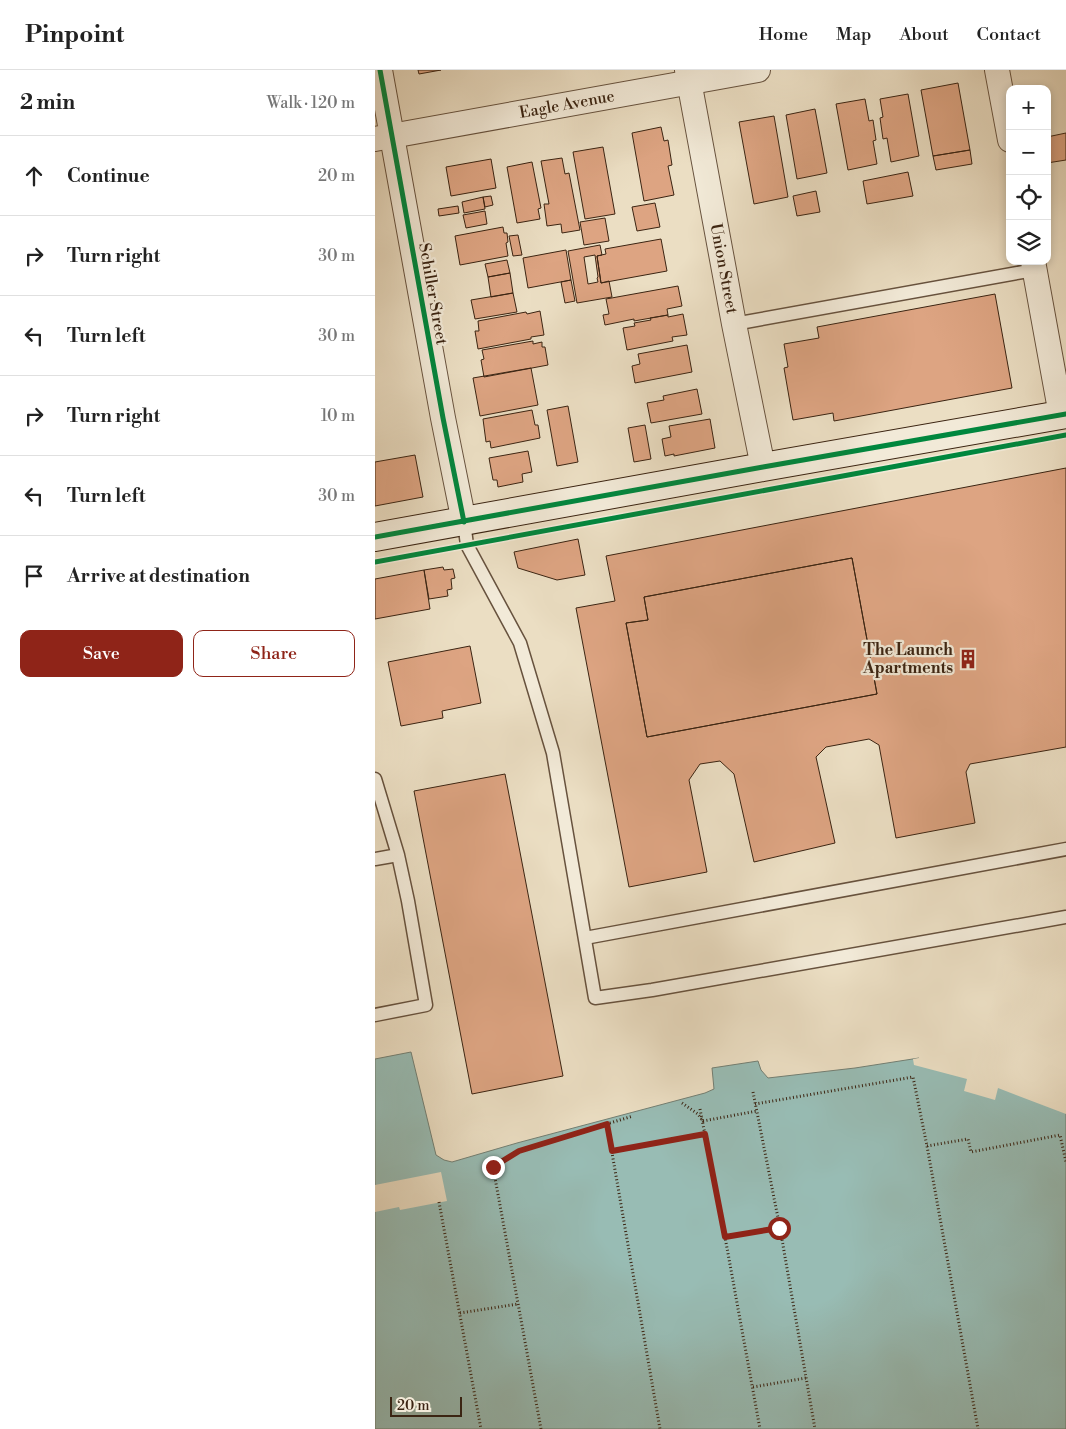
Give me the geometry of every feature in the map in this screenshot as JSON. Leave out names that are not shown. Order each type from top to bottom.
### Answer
[{"type":"street","name":"Schiller Street","points":[[380,70],[384,138],[464,522]]},
{"type":"street","name":"Eagle Avenue","points":[[384,138],[688,76],[758,70]]},
{"type":"street","points":[[997,70],[1008,130]]},
{"type":"street","name":"Union Street","points":[[688,76],[734,324],[763,467]]},
{"type":"street","points":[[375,538],[763,467],[1063,415],[1033,265]]},
{"type":"lane","points":[[734,324],[1033,265]]},
{"type":"lane","points":[[464,522],[467,545],[521,643],[553,753],[595,998],[1066,918]]},
{"type":"lane","points":[[375,779],[398,855],[426,1005],[375,1015]]},
{"type":"lane","points":[[585,938],[1066,849]]},
{"type":"lane","points":[[375,859],[398,855]]},
{"type":"path","points":[[755,1104],[913,1077],[978,1429]]},
{"type":"path","points":[[753,1092],[815,1429]]},
{"type":"path","points":[[682,1103],[698,1114],[703,1121]]},
{"type":"path","points":[[700,1109],[760,1429]]},
{"type":"path","points":[[703,1121],[757,1111]]},
{"type":"path","points":[[541,1429],[493,1167],[519,1151],[633,1116]]},
{"type":"path","points":[[607,1124],[660,1429]]},
{"type":"path","points":[[612,1151],[705,1134]]},
{"type":"path","points":[[927,1146],[968,1139],[971,1152],[1060,1135],[1066,1162]]},
{"type":"path","points":[[439,1202],[481,1429]]},
{"type":"path","points":[[725,1237],[779,1228]]},
{"type":"path","points":[[460,1314],[518,1304]]},
{"type":"path","points":[[753,1387],[806,1378]]},
{"type":"water","points":[[411,1052],[436,1155],[452,1162],[705,1093],[714,1089],[712,1068],[758,1061],[761,1070],[768,1078],[855,1068],[919,1058],[1066,1096],[1066,1429],[375,1429],[375,1059]]},
{"type":"pier","points":[[918,1045],[1055,1092],[1066,1094],[1066,1114],[998,1088],[995,1100],[964,1091],[967,1079],[914,1065],[913,1059],[919,1058]]},
{"type":"pier","points":[[441,1172],[447,1201],[400,1210],[399,1207],[375,1212],[375,1185]]},
{"type":"building","points":[[418,70],[441,70],[419,74]]},
{"type":"building","points":[[958,83],[970,150],[933,156],[921,90]]},
{"type":"building","points":[[908,94],[919,156],[891,162],[887,138],[883,139],[880,118],[883,117],[880,99]]},
{"type":"building","points":[[865,99],[869,121],[873,120],[876,140],[873,141],[877,164],[848,170],[836,104]]},
{"type":"building","points":[[815,109],[827,173],[797,179],[786,115]]},
{"type":"building","points":[[774,116],[788,197],[754,204],[739,122]]},
{"type":"building","points":[[661,127],[664,141],[668,140],[672,165],[668,166],[674,195],[644,201],[632,133]]},
{"type":"building","points":[[1066,133],[1066,160],[1051,162],[1051,136]]},
{"type":"building","points":[[603,147],[615,214],[585,219],[573,152]]},
{"type":"building","points":[[970,150],[972,164],[936,170],[933,156]]},
{"type":"building","points":[[562,158],[565,174],[569,173],[580,230],[562,233],[561,224],[547,226],[544,204],[549,204],[541,161]]},
{"type":"building","points":[[491,159],[496,188],[451,196],[446,167]]},
{"type":"building","points":[[532,162],[541,208],[538,209],[540,219],[517,223],[507,167]]},
{"type":"building","points":[[908,172],[913,196],[867,204],[863,181]]},
{"type":"building","points":[[816,191],[820,212],[797,216],[793,196]]},
{"type":"building","points":[[491,196],[493,205],[485,207],[483,197]]},
{"type":"building","points":[[483,197],[485,209],[464,213],[462,202]]},
{"type":"building","points":[[655,203],[660,227],[637,231],[632,207]]},
{"type":"building","points":[[458,206],[459,213],[439,216],[438,209]]},
{"type":"building","points":[[485,211],[487,224],[466,228],[463,215]]},
{"type":"building","points":[[605,218],[609,241],[584,245],[580,222]]},
{"type":"building","points":[[503,227],[504,233],[507,233],[508,256],[460,265],[455,236]]},
{"type":"building","points":[[518,235],[522,255],[513,256],[509,236]]},
{"type":"building","points":[[661,239],[667,271],[601,283],[597,256],[606,254],[605,249]]},
{"type":"building","points":[[600,245],[602,255],[597,256],[601,283],[609,281],[612,297],[577,303],[568,251]],"holes":[[[595,255],[598,282],[588,284],[584,257]]]},
{"type":"building","points":[[566,250],[571,280],[528,288],[523,258]]},
{"type":"building","points":[[507,260],[510,273],[488,277],[485,264]]},
{"type":"building","points":[[510,273],[513,293],[491,297],[488,277]]},
{"type":"building","points":[[571,280],[575,301],[565,303],[561,282]]},
{"type":"building","points":[[678,286],[682,306],[667,309],[668,315],[605,325],[603,315],[609,314],[606,299]]},
{"type":"building","points":[[513,293],[517,312],[475,319],[471,300]]},
{"type":"building","points":[[995,294],[1012,388],[834,421],[833,413],[793,420],[784,368],[788,367],[784,344],[819,338],[817,327]]},
{"type":"building","points":[[540,311],[544,335],[478,349],[475,331],[479,331],[478,321]]},
{"type":"building","points":[[683,314],[687,335],[672,337],[673,341],[627,350],[623,328],[635,326],[634,323],[651,320],[650,318]]},
{"type":"building","points":[[533,341],[533,344],[542,342],[542,347],[545,347],[548,365],[484,377],[481,360],[484,359],[482,350]]},
{"type":"building","points":[[687,345],[692,372],[635,383],[632,366],[640,364],[638,354]]},
{"type":"building","points":[[531,368],[538,405],[480,416],[473,378]]},
{"type":"building","points":[[697,389],[702,414],[651,423],[647,403],[664,400],[663,396]]},
{"type":"building","points":[[568,406],[578,462],[557,466],[547,410]]},
{"type":"building","points":[[532,410],[535,425],[538,425],[540,438],[491,448],[490,441],[486,442],[483,419]]},
{"type":"building","points":[[710,419],[715,448],[665,456],[662,439],[671,437],[669,426]]},
{"type":"building","points":[[645,425],[651,459],[634,462],[628,428]]},
{"type":"building","points":[[528,451],[532,472],[522,474],[523,482],[498,487],[497,480],[493,480],[489,458]]},
{"type":"building","points":[[415,455],[423,497],[375,506],[375,462]]},
{"type":"building","name":"The Launch Apartments","points":[[1066,468],[1066,747],[970,764],[966,772],[975,823],[896,838],[879,745],[869,739],[826,747],[816,757],[835,843],[754,862],[734,774],[720,761],[700,764],[689,780],[707,872],[629,887],[576,608],[615,601],[606,556]],"holes":[[[852,558],[877,694],[647,737],[626,623],[648,620],[644,597]]]},
{"type":"building","points":[[578,539],[585,575],[557,580],[518,568],[514,552]]},
{"type":"building","points":[[852,558],[877,694],[647,737],[626,623],[648,620],[644,597]]},
{"type":"building","points":[[443,567],[444,570],[453,569],[455,578],[451,579],[452,589],[447,590],[448,596],[429,599],[424,570]]},
{"type":"building","points":[[424,570],[430,609],[375,619],[375,579]]},
{"type":"building","points":[[470,646],[481,703],[442,711],[443,718],[401,726],[388,662]]},
{"type":"building","points":[[505,774],[563,1076],[472,1094],[414,791]]},
{"type":"cycle path","points":[[380,70],[443,418],[464,522]]},
{"type":"cycle path","points":[[375,537],[1066,414]]},
{"type":"cycle path","points":[[375,562],[1066,435]]},
{"type":"place","name":"The Launch Apartments","points":[[968,659]]},
{"type":"route","points":[[493,1167],[519,1151],[607,1124],[612,1151],[705,1134],[725,1237],[779,1228]]}]
